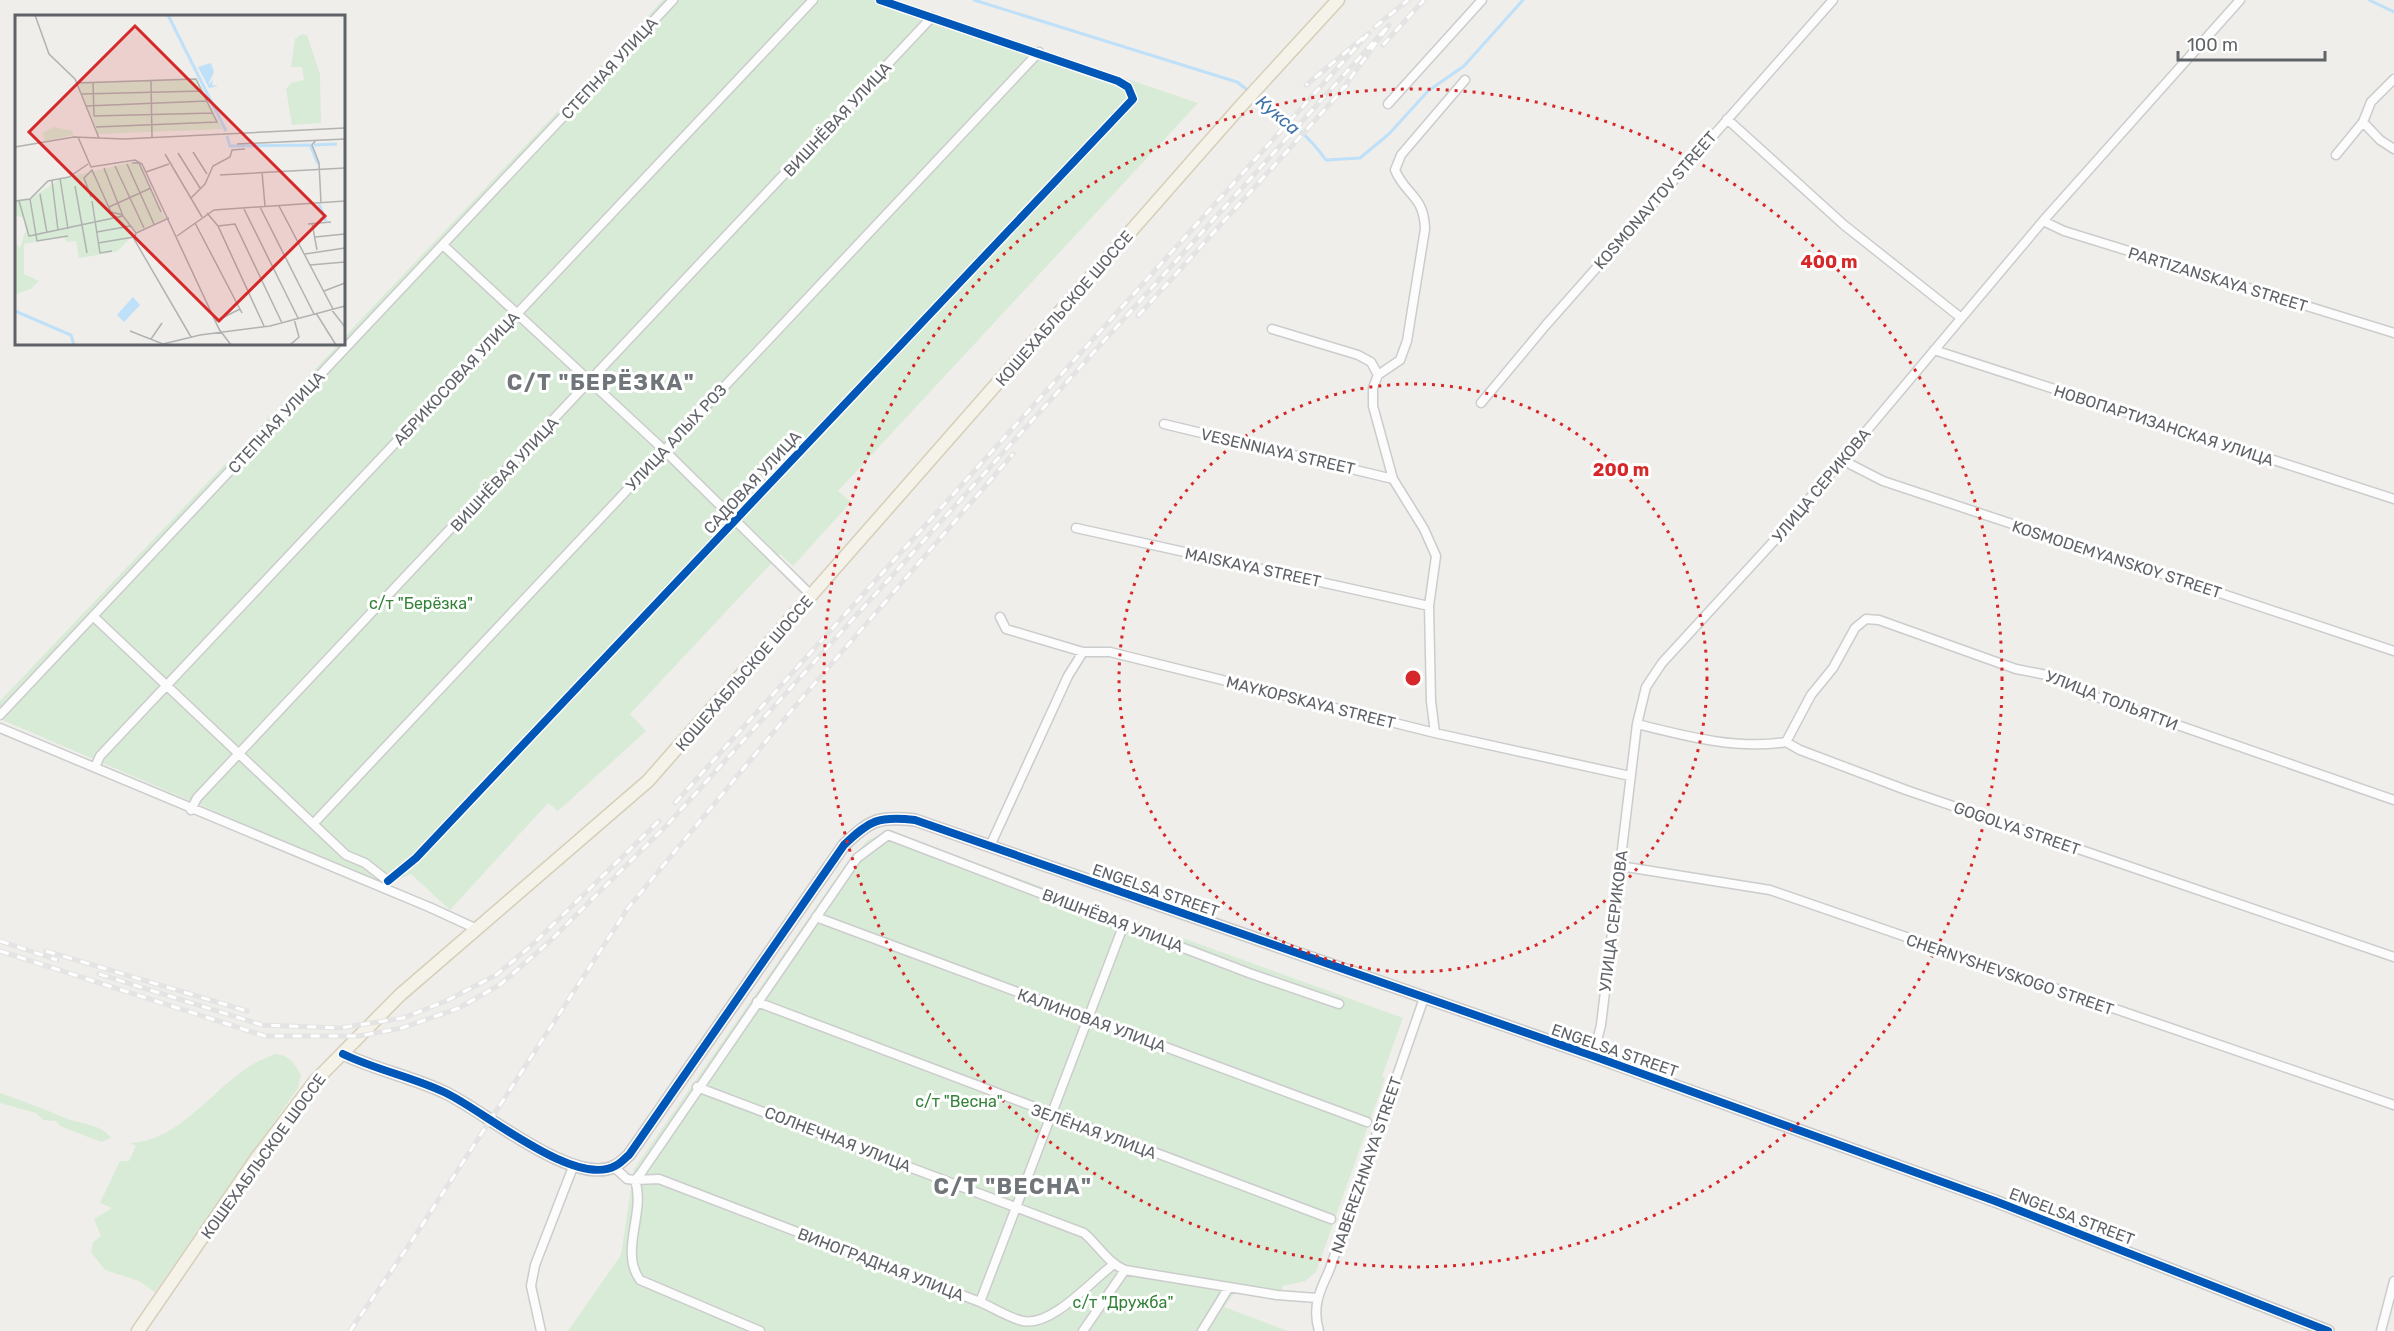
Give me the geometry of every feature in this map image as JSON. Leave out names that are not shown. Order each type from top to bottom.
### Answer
[{"type":"main road","name":"КОШЕХАБЛЬСКОЕ ШОССЕ","points":[[138,1331],[256,1160],[316,1080],[400,995],[648,781],[1239,108],[1338,0]]},
{"type":"street","name":"СТЕПНАЯ УЛИЦА","points":[[1,714],[673,0]]},
{"type":"street","name":"АБРИКОСОВАЯ УЛИЦА","points":[[95,767],[100,756],[813,0]]},
{"type":"street","points":[[880,0],[1039,52]]},
{"type":"street","points":[[1388,104],[1482,0]]},
{"type":"street","name":"KOSMONAVTOV STREET","points":[[1481,403],[1726,119],[1833,0]]},
{"type":"street","name":"УЛИЦА СЕРИКОВА","points":[[1593,1056],[1601,1025],[1637,724],[1646,687],[1662,663],[1744,575],[2043,221],[2240,0]]},
{"type":"street","name":"ВИШНЁВАЯ УЛИЦА","points":[[191,810],[197,798],[933,17]]},
{"type":"street","name":"САДОВАЯ УЛИЦА","points":[[388,886],[1133,99],[1128,87],[1118,81],[1039,52]]},
{"type":"street","name":"УЛИЦА АЛЫХ РОЗ","points":[[314,823],[1039,52]]},
{"type":"street","points":[[2336,155],[2363,122],[2372,102],[2394,79]]},
{"type":"street","points":[[1435,732],[1431,701],[1430,606],[1436,556],[1424,529],[1393,478],[1373,406],[1373,388],[1378,375],[1400,360],[1407,341],[1425,230],[1425,213],[1416,196],[1399,180],[1395,170],[1401,154],[1465,80]]},
{"type":"street","points":[[1726,119],[1845,225],[1960,317]]},
{"type":"street","points":[[2363,122],[2380,140],[2394,149]]},
{"type":"street","name":"PARTIZANSKAYA STREET","points":[[2043,221],[2064,231],[2394,333]]},
{"type":"street","points":[[443,244],[736,518],[812,596]]},
{"type":"street","points":[[1272,329],[1358,355],[1371,362],[1378,375]]},
{"type":"street","name":"НОВОПАРТИЗАНСКАЯ УЛИЦА","points":[[1934,350],[2394,499]]},
{"type":"street","name":"VESENNIAYA STREET","points":[[1164,424],[1393,478]]},
{"type":"street","name":"KOSMODEMYANSKOY STREET","points":[[1842,460],[1884,481],[2394,651]]},
{"type":"street","name":"MAISKAYA STREET","points":[[1076,528],[1430,606]]},
{"type":"street","points":[[93,616],[346,855],[365,863],[388,886]]},
{"type":"street","name":"MAYKOPSKAYA STREET","points":[[1000,617],[1006,629],[1083,652],[1110,652],[1435,732],[1630,776]]},
{"type":"street","name":"УЛИЦА ТОЛЬЯТТИ","points":[[1786,741],[1811,695],[1833,668],[1855,628],[1866,619],[1879,620],[2016,669],[2057,677],[2088,694],[2394,800]]},
{"type":"street","points":[[990,846],[1068,676],[1083,652]]},
{"type":"street","points":[[1637,724],[1695,738],[1762,746],[1786,741]]},
{"type":"street","points":[[0,728],[191,810],[388,886],[477,929]]},
{"type":"street","name":"GOGOLYA STREET","points":[[1786,741],[1800,750],[1906,790],[2394,957]]},
{"type":"street","name":"ENGELSA STREET","points":[[614,1167],[629,1155],[844,845],[861,828],[886,816],[915,820],[1593,1056],[1995,1201],[2328,1331]]},
{"type":"street","name":"ВИШНЁВАЯ УЛИЦА","points":[[816,917],[857,858],[888,835],[1250,973],[1339,1004]]},
{"type":"street","name":"CHERNYSHEVSKOGO STREET","points":[[1620,866],[1770,890],[2394,1105]]},
{"type":"street","points":[[635,1180],[816,917]]},
{"type":"street","name":"КАЛИНОВАЯ УЛИЦА","points":[[816,917],[1367,1122]]},
{"type":"street","points":[[980,1302],[1124,924]]},
{"type":"street","name":"NABEREZHNAYA STREET","points":[[1319,1331],[1314,1316],[1317,1298],[1329,1271],[1424,998]]},
{"type":"street","name":"ЗЕЛЁНАЯ УЛИЦА","points":[[757,1002],[1050,1115],[1331,1219]]},
{"type":"street","points":[[343,1054],[369,1067],[445,1092],[491,1118],[541,1152],[573,1167],[595,1170],[614,1167],[627,1179],[635,1180]]},
{"type":"street","name":"СОЛНЕЧНАЯ УЛИЦА","points":[[697,1087],[1084,1233],[1104,1251],[1113,1265],[1125,1270],[1277,1294],[1317,1298]]},
{"type":"street","points":[[541,1331],[531,1286],[535,1265],[573,1167]]},
{"type":"street","name":"ВИНОГРАДНАЯ УЛИЦА","points":[[635,1180],[659,1179],[980,1302],[1025,1322],[1042,1317],[1072,1300],[1113,1265]]},
{"type":"street","points":[[635,1180],[640,1194],[631,1253],[633,1270],[640,1280],[760,1331]]},
{"type":"street","points":[[1083,1331],[1125,1270]]},
{"type":"street","points":[[2381,1331],[2394,1281]]},
{"type":"street","points":[[1202,1331],[1229,1287]]},
{"type":"green space","name":"с/т \"Берёзка\"","points":[[663,0],[893,0],[1198,103],[838,491],[851,502],[793,566],[780,554],[630,714],[646,731],[558,811],[548,803],[450,910],[411,874],[387,885],[0,719],[0,701],[338,345],[345,345],[345,337]]},
{"type":"green space","name":"с/т \"Весна\"","points":[[888,831],[1403,1018],[1382,1076],[1385,1078],[1316,1272],[1305,1281],[1283,1286],[1280,1298],[1234,1293],[1224,1307],[1288,1331],[568,1331],[621,1255],[634,1169],[846,864],[868,840]]},
{"type":"green space","points":[[276,1054],[288,1058],[296,1067],[301,1075],[298,1088],[155,1292],[139,1281],[105,1270],[91,1252],[93,1242],[101,1236],[94,1219],[112,1208],[100,1203],[120,1161],[129,1161],[136,1146],[130,1143],[151,1139],[170,1130],[188,1118],[238,1074],[256,1062]]},
{"type":"green space","points":[[0,1093],[96,1127],[111,1138],[101,1142],[60,1126],[56,1121],[43,1120],[36,1113],[0,1103]]},
{"type":"waterway","name":"Кукса","points":[[974,0],[1237,82],[1250,92]]},
{"type":"waterway","name":"Кукса","points":[[1256,96],[1285,117],[1319,150],[1326,160],[1360,158],[1389,134],[1428,91],[1464,66],[1523,0]]},
{"type":"waterway","name":"Кукса","points":[[2369,0],[2394,12]]},
{"type":"railway","points":[[1375,27],[1408,0]]},
{"type":"railway","points":[[1383,45],[1424,0]]},
{"type":"railway","points":[[0,951],[265,1036],[359,1036],[402,1028],[459,1008],[501,984],[549,942],[668,824],[1389,25],[1341,91]]},
{"type":"railway","points":[[675,803],[1369,33],[1306,85]]},
{"type":"railway","points":[[1138,316],[1347,85]]},
{"type":"railway","points":[[350,1331],[411,1242],[628,908],[796,705],[1013,454]]},
{"type":"railway","points":[[99,974],[262,1025],[340,1028],[403,1018],[446,1001],[496,975],[531,946],[659,821]]},
{"type":"railway","points":[[0,941],[57,960]]},
{"type":"railway","points":[[46,951],[247,1011]]},
{"type":"cycle path","points":[[388,881],[416,858],[1133,99],[1128,87],[1118,81],[880,0]]},
{"type":"cycle path","points":[[343,1054],[446,1093],[554,1157],[577,1166],[598,1170],[615,1166],[629,1155],[844,845],[861,830],[875,822],[892,819],[915,820],[1593,1056],[1995,1201],[2328,1331]]},
{"type":"district","name":"С/Т \"БЕРЁЗКА\"","points":[[601,382]]},
{"type":"district","name":"С/Т \"ВЕСНА\"","points":[[1013,1186]]},
{"type":"park label","name":"с/т \"Дружба\"","points":[[1123,1302]]}]
